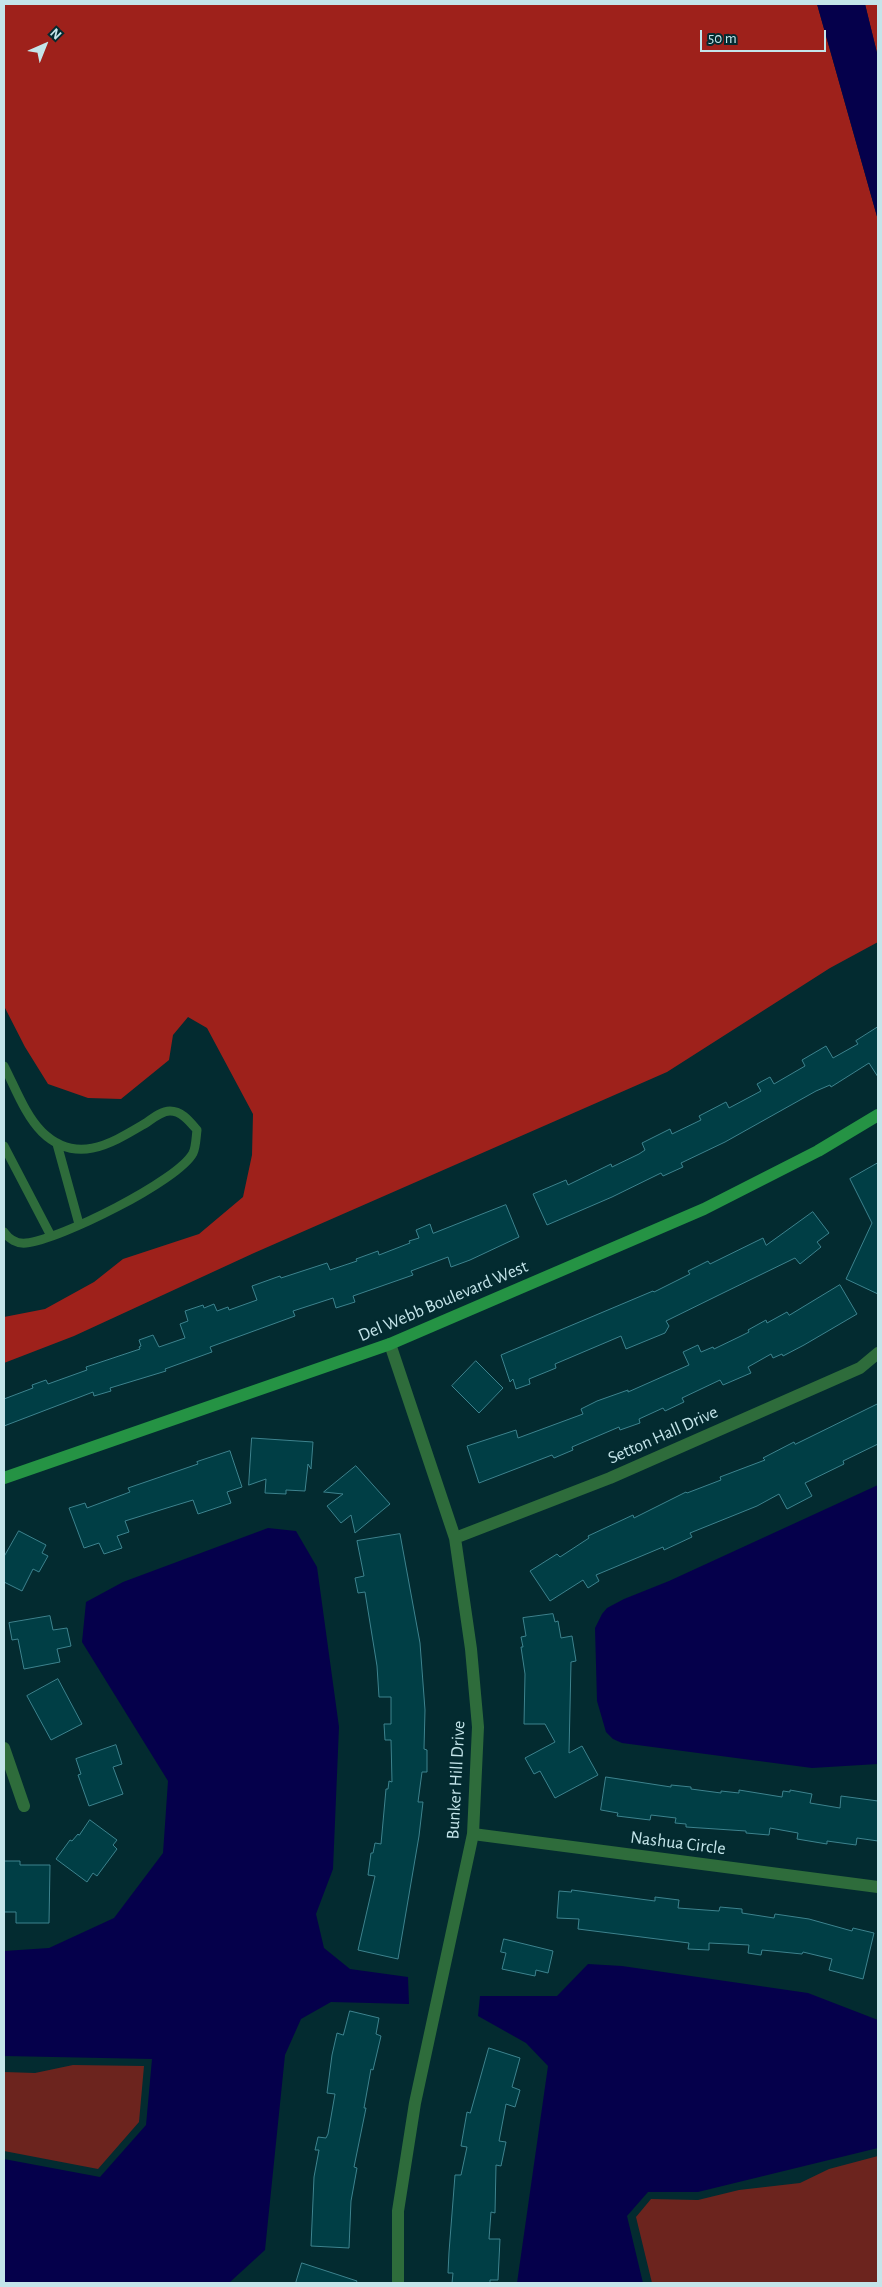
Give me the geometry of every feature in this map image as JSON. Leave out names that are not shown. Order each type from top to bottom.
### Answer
[{"type":"street","name":"Del Webb Boulevard West","points":[[4,1478],[390,1344],[704,1209],[818,1151],[878,1115]]},
{"type":"street","name":"Bunker Hill Drive","points":[[390,1344],[455,1538],[472,1649],[478,1727],[473,1834],[415,2103],[398,2211],[398,2283]]},
{"type":"street","name":"Setton Hall Drive","points":[[455,1538],[628,1470],[860,1368],[878,1353]]},
{"type":"street","points":[[4,1748],[24,1806]]},
{"type":"street","name":"Nashua Circle","points":[[473,1834],[878,1887]]},
{"type":"lane","points":[[4,1066],[26,1108],[41,1131],[57,1144],[75,1150],[94,1149],[126,1134],[164,1112],[172,1111],[186,1117],[197,1130],[193,1152],[184,1164],[145,1194],[51,1236],[24,1244],[14,1241],[4,1232]]},
{"type":"lane","points":[[57,1144],[80,1224]]},
{"type":"lane","points":[[4,1146],[51,1236]]},
{"type":"shaded area","points":[[4,4],[817,4],[878,220],[878,942],[830,968],[667,1072],[254,1253],[74,1336],[4,1363],[4,1317],[45,1309],[94,1282],[123,1259],[199,1234],[243,1197],[252,1155],[253,1114],[207,1028],[188,1017],[173,1035],[169,1060],[121,1099],[88,1098],[48,1084],[25,1047],[4,1006]]},
{"type":"shaded area","points":[[817,4],[865,4],[878,57],[878,220]]},
{"type":"shaded area","points":[[865,4],[878,4],[878,57]]},
{"type":"shaded area","points":[[878,1485],[878,1764],[812,1768],[622,1743],[613,1739],[606,1732],[597,1701],[595,1628],[607,1608]]},
{"type":"shaded area","points":[[268,1528],[296,1531],[317,1567],[339,1727],[333,1869],[316,1914],[324,1948],[350,1969],[408,1977],[409,2004],[331,2002],[301,2019],[285,2055],[265,2250],[229,2283],[4,2283],[4,2159],[100,2177],[146,2125],[152,2059],[4,2056],[4,1951],[49,1948],[114,1918],[163,1853],[168,1781],[82,1642],[86,1602],[123,1582]]},
{"type":"shaded area","points":[[588,1964],[622,1966],[808,1993],[878,2020],[878,2148],[698,2192],[648,2192],[627,2216],[643,2283],[517,2283],[548,2066],[526,2043],[478,2016],[480,1996],[557,1996]]},
{"type":"shaded area","points":[[73,2065],[144,2066],[139,2122],[98,2169],[4,2151],[4,2072],[35,2073]]},
{"type":"shaded area","points":[[878,2156],[878,2283],[652,2283],[636,2217],[651,2199],[698,2200],[739,2190],[800,2183],[829,2169]]},
{"type":"building","points":[[878,1027],[878,1077],[869,1063],[831,1087],[830,1085],[816,1091],[725,1142],[681,1163],[683,1167],[663,1176],[661,1173],[612,1197],[547,1225],[533,1194],[566,1180],[568,1185],[611,1164],[612,1167],[639,1154],[645,1150],[642,1143],[670,1129],[672,1134],[701,1120],[699,1116],[726,1102],[729,1108],[761,1091],[757,1084],[770,1077],[774,1084],[805,1066],[802,1060],[826,1046],[833,1058],[858,1044],[856,1041]]},
{"type":"building","points":[[878,1163],[878,1294],[846,1279],[872,1223],[850,1179]]},
{"type":"building","points":[[506,1205],[519,1237],[470,1260],[451,1267],[448,1257],[411,1271],[413,1275],[353,1296],[355,1302],[336,1308],[333,1298],[293,1311],[295,1316],[210,1347],[212,1352],[165,1369],[166,1371],[110,1388],[111,1391],[94,1396],[93,1392],[4,1426],[4,1399],[33,1388],[32,1385],[46,1380],[48,1384],[87,1370],[86,1367],[140,1349],[139,1340],[153,1335],[159,1347],[185,1338],[180,1324],[188,1321],[185,1311],[203,1305],[204,1308],[214,1304],[217,1311],[228,1307],[229,1310],[257,1300],[252,1286],[327,1263],[330,1270],[357,1261],[356,1259],[378,1251],[379,1255],[419,1238],[416,1230],[430,1224],[433,1233]]},
{"type":"building","points":[[813,1212],[829,1233],[817,1242],[821,1247],[800,1264],[795,1258],[723,1293],[666,1321],[669,1326],[665,1333],[626,1349],[621,1336],[555,1364],[556,1368],[529,1379],[530,1384],[516,1389],[513,1379],[510,1382],[501,1355],[654,1292],[690,1274],[688,1271],[708,1261],[710,1264],[763,1238],[766,1245]]},
{"type":"building","points":[[840,1285],[857,1314],[804,1345],[783,1356],[782,1354],[773,1358],[771,1354],[748,1367],[751,1373],[723,1385],[720,1380],[682,1398],[684,1402],[665,1411],[663,1408],[639,1419],[640,1423],[620,1430],[619,1427],[572,1447],[573,1450],[554,1458],[552,1455],[479,1483],[467,1446],[516,1430],[518,1438],[583,1414],[581,1409],[597,1401],[628,1390],[628,1392],[689,1365],[683,1352],[698,1345],[701,1352],[713,1347],[714,1349],[749,1332],[748,1330],[766,1320],[767,1323],[787,1312],[789,1315]]},
{"type":"building","points":[[476,1361],[503,1388],[479,1413],[452,1386]]},
{"type":"building","points":[[878,1404],[878,1444],[843,1461],[844,1464],[805,1483],[812,1496],[787,1509],[779,1494],[757,1506],[690,1533],[692,1537],[664,1550],[663,1547],[596,1575],[599,1581],[588,1588],[583,1580],[550,1601],[530,1571],[557,1554],[560,1557],[589,1538],[588,1536],[633,1515],[634,1518],[686,1492],[721,1480],[720,1477],[765,1460],[763,1458],[794,1442],[795,1444]]},
{"type":"building","points":[[252,1438],[313,1442],[311,1469],[308,1464],[305,1491],[286,1490],[286,1494],[265,1493],[266,1479],[249,1485]]},
{"type":"building","points":[[230,1451],[242,1487],[227,1492],[231,1503],[198,1514],[193,1500],[170,1507],[125,1521],[129,1532],[117,1536],[122,1548],[104,1554],[99,1543],[84,1548],[69,1508],[85,1503],[87,1508],[130,1492],[128,1488]]},
{"type":"building","points":[[356,1466],[390,1504],[355,1533],[351,1515],[341,1523],[327,1506],[343,1494],[324,1492]]},
{"type":"building","points":[[19,1531],[46,1545],[42,1553],[48,1556],[39,1572],[33,1569],[22,1591],[4,1582],[4,1557]]},
{"type":"building","points":[[400,1534],[420,1643],[425,1710],[424,1749],[427,1750],[427,1772],[422,1772],[418,1802],[423,1802],[419,1836],[398,1959],[358,1950],[375,1876],[368,1875],[371,1853],[373,1853],[375,1843],[381,1844],[386,1789],[388,1789],[389,1781],[392,1782],[391,1740],[385,1740],[384,1724],[391,1724],[391,1697],[379,1697],[377,1666],[365,1592],[358,1593],[355,1578],[364,1576],[357,1541]]},
{"type":"building","points":[[553,1614],[555,1622],[558,1621],[561,1638],[572,1636],[576,1661],[571,1662],[569,1753],[582,1746],[598,1775],[555,1798],[540,1771],[534,1774],[525,1758],[555,1742],[545,1724],[524,1724],[525,1674],[521,1647],[523,1647],[521,1637],[526,1636],[523,1618]]},
{"type":"building","points":[[50,1616],[53,1630],[67,1628],[71,1646],[57,1649],[60,1662],[24,1669],[18,1639],[12,1640],[9,1623]]},
{"type":"building","points":[[58,1679],[82,1724],[51,1740],[27,1696]]},
{"type":"building","points":[[116,1745],[122,1764],[113,1767],[123,1794],[89,1806],[78,1775],[81,1774],[76,1759]]},
{"type":"building","points":[[606,1777],[671,1787],[671,1785],[691,1787],[691,1789],[721,1793],[721,1791],[739,1793],[739,1790],[782,1797],[783,1791],[790,1792],[790,1790],[812,1794],[810,1803],[840,1808],[841,1796],[878,1801],[878,1841],[857,1838],[856,1845],[827,1841],[827,1844],[797,1839],[798,1833],[770,1828],[769,1835],[746,1833],[746,1831],[686,1827],[686,1824],[675,1823],[676,1818],[651,1815],[650,1820],[617,1816],[618,1813],[601,1810]]},
{"type":"building","points":[[90,1820],[117,1840],[113,1845],[117,1849],[97,1876],[93,1873],[87,1882],[56,1859],[70,1840],[72,1841],[79,1835]]},
{"type":"building","points":[[4,1861],[20,1861],[20,1865],[50,1865],[49,1923],[16,1923],[16,1912],[4,1912]]},
{"type":"building","points":[[572,1890],[655,1901],[655,1897],[679,1900],[678,1908],[719,1911],[720,1907],[742,1909],[742,1913],[774,1918],[775,1914],[809,1919],[852,1931],[853,1928],[874,1933],[863,1979],[829,1970],[832,1959],[803,1952],[802,1954],[762,1950],[761,1955],[748,1953],[749,1945],[709,1943],[709,1950],[688,1949],[689,1943],[578,1929],[579,1919],[557,1918],[559,1891],[571,1892]]},
{"type":"building","points":[[504,1939],[553,1951],[548,1973],[536,1970],[535,1976],[502,1969],[506,1953],[501,1952]]},
{"type":"building","points":[[350,2011],[379,2018],[376,2034],[381,2036],[373,2070],[371,2069],[364,2108],[366,2108],[354,2167],[357,2168],[351,2201],[349,2248],[311,2246],[314,2177],[319,2150],[315,2150],[318,2137],[326,2138],[328,2134],[335,2094],[327,2093],[332,2055],[337,2033],[343,2035]]},
{"type":"building","points":[[489,2048],[520,2058],[512,2087],[520,2090],[515,2107],[506,2104],[499,2141],[506,2142],[501,2166],[496,2165],[495,2213],[491,2212],[489,2239],[500,2239],[498,2280],[490,2280],[490,2283],[452,2283],[453,2273],[448,2273],[455,2175],[461,2175],[467,2147],[461,2146],[467,2112],[470,2113]]},
{"type":"building","points":[[302,2263],[357,2281],[356,2283],[296,2283]]}]
